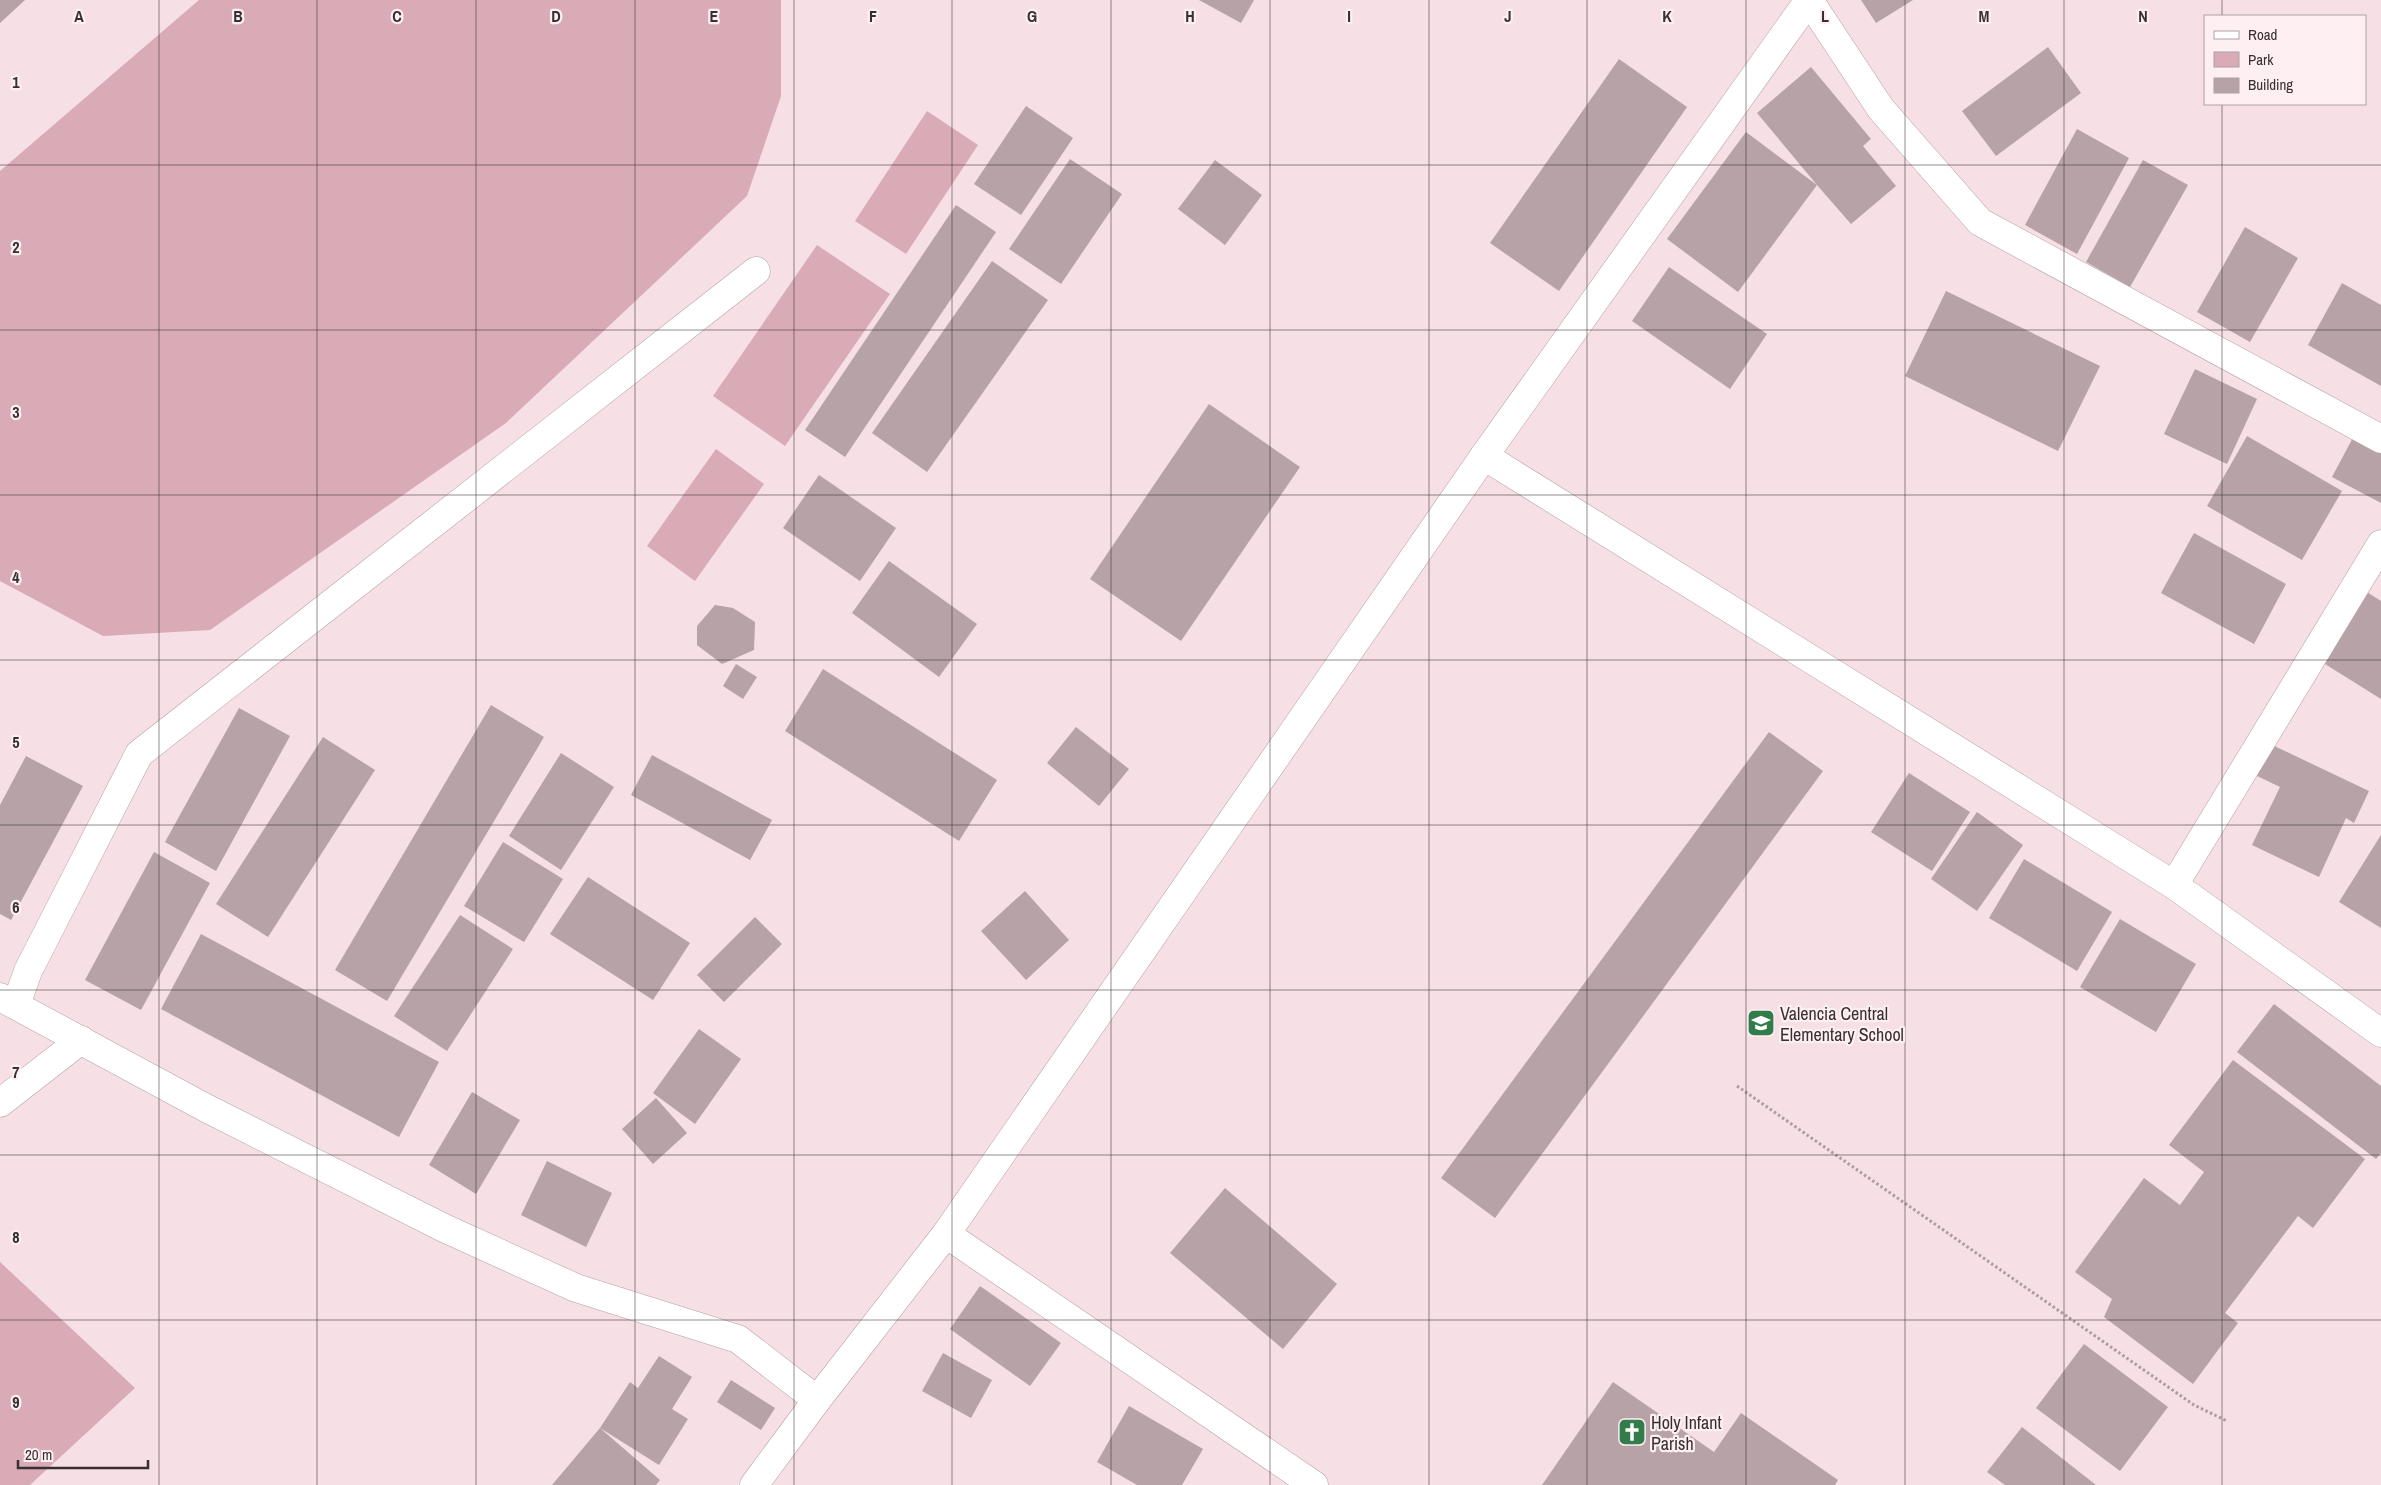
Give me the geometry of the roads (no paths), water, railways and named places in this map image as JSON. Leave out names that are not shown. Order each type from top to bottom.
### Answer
[{"type":"street","points":[[754,1485],[817,1400],[946,1234],[1484,456],[1809,0],[1881,109],[1980,222],[2381,439]]},
{"type":"street","points":[[756,271],[139,754],[28,971],[8,1001],[206,1108],[444,1228],[567,1284],[738,1338],[817,1400]]},
{"type":"street","points":[[1484,456],[2174,885],[2381,1033]]},
{"type":"street","points":[[2174,885],[2381,544]]},
{"type":"street","points":[[0,1102],[81,1040]]},
{"type":"street","points":[[946,1234],[1314,1485]]},
{"type":"place","name":"Valencia Central Elementary School","points":[[1761,1023]]},
{"type":"place","name":"Holy Infant Parish","points":[[1632,1432]]}]
